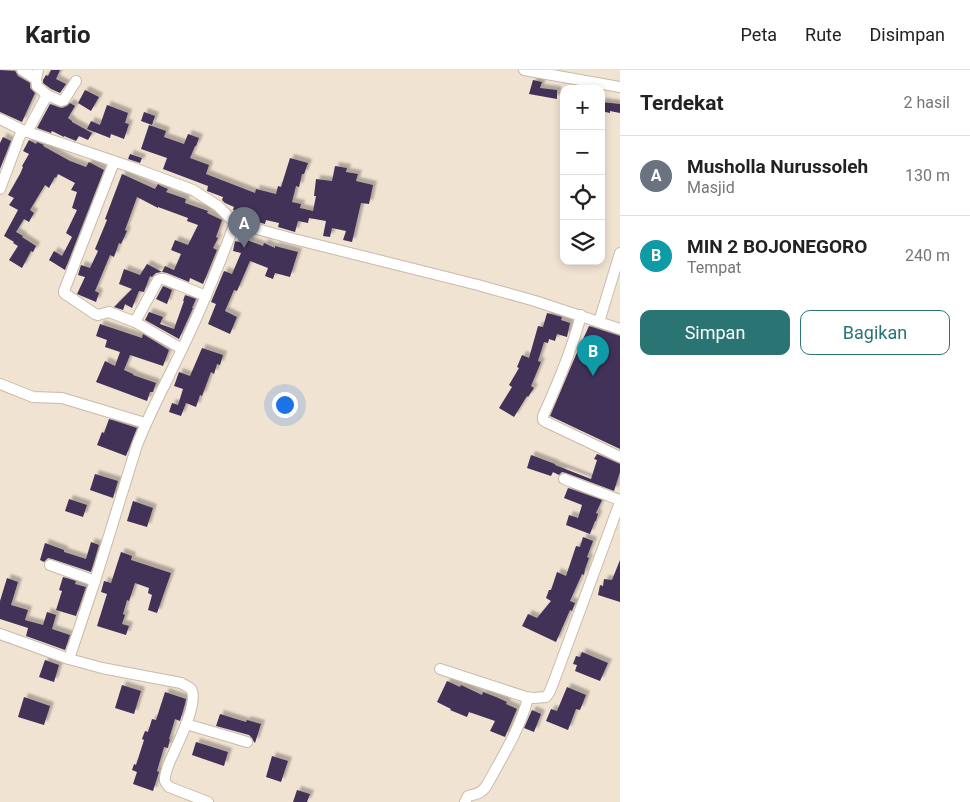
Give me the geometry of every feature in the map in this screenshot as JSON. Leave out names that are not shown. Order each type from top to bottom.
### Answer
[{"type":"street","points":[[22,70],[37,74],[36,86],[47,95],[61,100],[64,100],[76,81]]},
{"type":"street","points":[[524,70],[620,87]]},
{"type":"street","points":[[0,189],[24,131],[47,95]]},
{"type":"street","points":[[0,119],[24,131],[193,190],[218,206],[236,222],[290,238],[535,300],[620,329]]},
{"type":"street","points":[[114,162],[64,292],[95,314],[110,312],[135,322],[182,349]]},
{"type":"street","points":[[69,659],[145,424],[206,296],[236,222]]},
{"type":"street","points":[[600,322],[620,253]]},
{"type":"street","points":[[135,322],[158,280],[161,278],[206,296]]},
{"type":"street","points":[[581,315],[574,342],[543,420],[620,457]]},
{"type":"street","points":[[0,384],[33,397],[62,398],[145,424]]},
{"type":"street","points":[[440,669],[528,698],[542,698],[546,697],[549,693],[620,501],[564,479]]},
{"type":"street","points":[[50,565],[95,581]]},
{"type":"street","points":[[0,634],[69,659],[102,668],[181,683],[189,687],[192,691],[192,709],[164,779],[170,787],[208,802]]},
{"type":"street","points":[[465,802],[468,796],[482,792],[487,785],[513,737],[528,698]]},
{"type":"street","points":[[186,724],[247,742]]},
{"type":"building","points":[[0,70],[15,71],[18,76],[30,83],[30,88],[35,93],[22,122],[0,112]]},
{"type":"building","points":[[51,70],[60,70],[56,79],[66,84],[60,93],[43,83],[46,75],[48,76]]},
{"type":"building","points":[[533,80],[542,82],[540,88],[557,90],[557,99],[529,94]]},
{"type":"building","points":[[85,90],[99,97],[91,111],[78,103]]},
{"type":"building","points":[[605,102],[620,104],[620,113],[610,111],[610,113],[605,112]]},
{"type":"building","points":[[70,103],[75,106],[68,118],[92,133],[88,140],[79,136],[76,141],[52,131],[51,133],[37,128],[50,104],[62,108]]},
{"type":"building","points":[[107,105],[128,113],[125,123],[129,124],[124,139],[111,134],[110,138],[87,129],[91,121],[100,125]]},
{"type":"building","points":[[144,112],[155,116],[152,125],[141,121]]},
{"type":"building","points":[[149,125],[166,131],[164,137],[184,144],[188,134],[199,138],[190,158],[209,165],[206,174],[255,193],[256,189],[276,194],[278,186],[281,187],[290,158],[308,163],[304,174],[302,174],[299,187],[296,186],[292,202],[301,204],[300,208],[313,211],[316,196],[314,196],[316,179],[332,181],[335,166],[347,168],[346,172],[358,174],[356,181],[373,185],[369,204],[361,203],[352,242],[343,240],[346,231],[332,228],[330,237],[323,236],[326,221],[309,218],[308,223],[298,221],[295,232],[278,227],[279,223],[266,220],[265,224],[247,219],[247,216],[233,210],[234,207],[225,203],[222,200],[223,197],[207,191],[208,186],[163,169],[167,158],[141,149]]},
{"type":"building","points":[[3,137],[11,141],[0,169],[0,143]]},
{"type":"building","points":[[29,140],[36,144],[37,142],[44,145],[70,161],[86,167],[89,162],[104,170],[65,270],[49,260],[54,251],[62,256],[72,237],[66,233],[77,210],[72,208],[77,192],[71,190],[75,183],[58,174],[49,188],[45,185],[30,210],[34,213],[29,222],[24,219],[16,232],[36,246],[33,252],[31,251],[22,268],[9,260],[18,246],[4,236],[18,210],[9,205],[14,198],[8,195],[29,154],[23,151]]},
{"type":"building","points":[[130,154],[142,158],[140,163],[128,159]]},
{"type":"building","points":[[122,174],[155,189],[158,184],[168,189],[166,192],[186,199],[185,203],[208,211],[207,213],[222,220],[216,237],[218,238],[213,248],[217,250],[203,284],[190,278],[189,282],[162,272],[165,266],[174,270],[181,254],[171,250],[175,240],[188,245],[198,225],[187,221],[188,218],[158,208],[137,197],[125,230],[127,231],[121,244],[119,243],[114,257],[110,255],[95,291],[99,293],[96,302],[77,294],[85,277],[78,275],[81,265],[90,268],[98,251],[95,249]]},
{"type":"building","points":[[247,240],[263,246],[264,243],[275,248],[275,246],[298,252],[290,277],[275,273],[273,279],[265,276],[268,268],[250,261],[237,291],[234,290],[225,311],[237,317],[230,334],[208,324],[216,304],[211,302],[224,271],[232,274],[241,253],[233,251],[235,241],[246,244]]},
{"type":"building","points":[[147,264],[162,272],[156,273],[152,277],[150,276],[144,292],[139,291],[132,308],[125,304],[123,310],[114,307],[132,289],[119,284],[124,269],[140,275]]},
{"type":"building","points":[[163,286],[172,290],[167,304],[156,299]]},
{"type":"building","points":[[185,295],[196,299],[179,339],[145,320],[149,312],[163,317],[160,324],[174,329]]},
{"type":"building","points":[[547,313],[562,317],[561,320],[570,323],[567,337],[557,334],[555,341],[549,339],[548,343],[544,342],[538,361],[541,362],[531,386],[534,388],[514,417],[499,408],[512,387],[509,385],[519,368],[517,367],[522,355],[529,358],[538,326],[543,327]]},
{"type":"building","points":[[100,324],[142,338],[143,334],[169,350],[163,366],[130,355],[124,370],[156,383],[147,401],[96,382],[105,361],[115,366],[120,352],[105,347],[107,340],[96,336]]},
{"type":"building","points":[[589,326],[620,336],[620,449],[550,416]]},
{"type":"building","points":[[202,348],[223,355],[220,365],[217,364],[214,374],[211,372],[196,407],[186,403],[181,416],[169,412],[172,403],[178,405],[183,389],[174,386],[179,372],[190,376]]},
{"type":"building","points":[[109,419],[137,428],[126,456],[97,445]]},
{"type":"building","points":[[597,454],[620,464],[620,472],[614,491],[566,473],[562,472],[559,475],[553,472],[551,476],[527,468],[531,455],[591,479],[597,460],[594,459]]},
{"type":"building","points":[[95,474],[118,481],[113,498],[90,490]]},
{"type":"building","points":[[568,488],[602,500],[590,534],[566,525],[569,515],[578,518],[582,505],[564,498]]},
{"type":"building","points":[[69,499],[87,505],[83,517],[65,511]]},
{"type":"building","points":[[133,501],[153,508],[147,527],[127,521]]},
{"type":"building","points":[[583,537],[593,541],[587,557],[589,558],[584,575],[582,574],[570,601],[575,603],[572,611],[570,610],[556,642],[522,626],[528,614],[537,618],[551,601],[546,598],[557,572],[566,576],[576,546],[580,547]]},
{"type":"building","points":[[91,542],[99,545],[91,572],[48,558],[44,562],[40,560],[45,543],[86,559]]},
{"type":"building","points":[[121,552],[132,556],[131,560],[171,573],[157,613],[148,610],[152,595],[148,593],[149,588],[135,583],[123,614],[125,615],[122,624],[129,626],[126,635],[97,626],[107,594],[101,592],[104,581],[111,583]]},
{"type":"building","points":[[620,560],[620,602],[598,595],[600,585],[603,586],[604,579],[612,580]]},
{"type":"building","points":[[63,577],[76,581],[75,584],[86,587],[76,616],[56,610],[62,591],[59,590]]},
{"type":"building","points":[[7,578],[18,582],[11,605],[28,610],[25,620],[43,625],[47,612],[56,615],[52,629],[70,635],[65,650],[26,636],[28,628],[0,619],[0,601]]},
{"type":"building","points":[[582,652],[608,663],[600,681],[575,671],[577,665],[573,664],[576,656],[580,657]]},
{"type":"building","points":[[45,660],[59,665],[54,682],[39,677]]},
{"type":"building","points":[[447,681],[482,695],[483,692],[496,697],[517,709],[505,737],[490,731],[495,721],[469,712],[467,717],[437,702]]},
{"type":"building","points":[[122,685],[141,691],[134,714],[115,708]]},
{"type":"building","points":[[567,687],[586,695],[580,710],[576,709],[568,730],[546,721],[551,709],[557,711]]},
{"type":"building","points":[[165,692],[186,699],[180,721],[175,719],[168,748],[164,747],[153,791],[133,784],[137,772],[132,770],[134,764],[136,765],[145,731],[148,732],[152,719],[156,720]]},
{"type":"building","points":[[24,697],[50,706],[44,725],[18,717]]},
{"type":"building","points":[[532,710],[541,714],[534,732],[524,728]]},
{"type":"building","points":[[220,714],[246,722],[247,720],[261,724],[255,743],[249,735],[216,726]]},
{"type":"building","points":[[196,742],[228,752],[224,766],[192,755]]},
{"type":"building","points":[[272,756],[288,761],[281,782],[266,777]]},
{"type":"building","points":[[297,790],[310,794],[307,802],[293,802]]},
{"type":"place","name":"Musholla Nurussoleh","points":[[244,248]]},
{"type":"place","name":"MIN 2 BOJONEGORO","points":[[593,376]]}]
